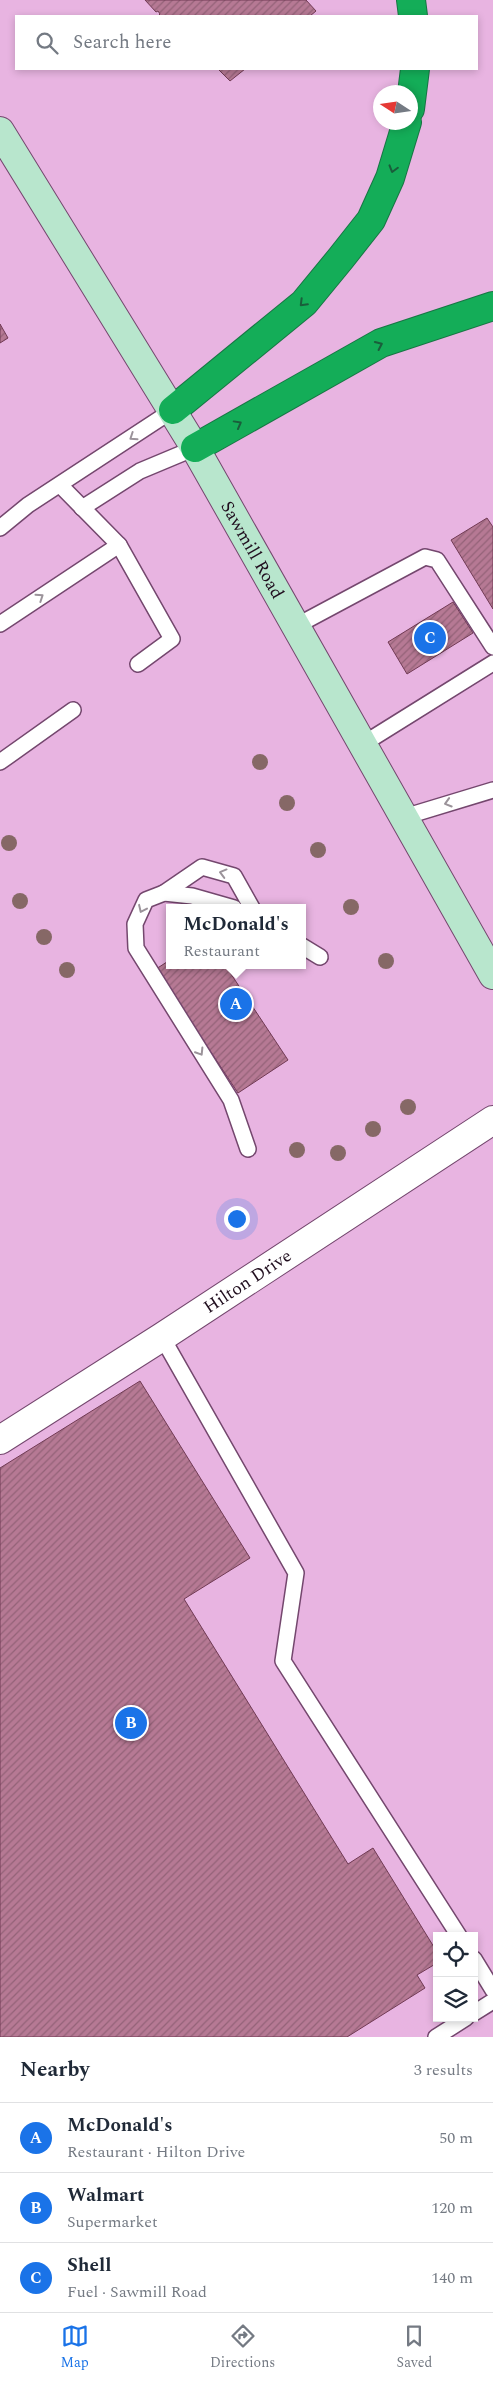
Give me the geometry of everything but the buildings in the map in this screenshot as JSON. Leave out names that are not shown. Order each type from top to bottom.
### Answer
[{"type":"highway","points":[[412,0],[413,15]]},
{"type":"highway","points":[[413,85],[415,70]]},
{"type":"highway","points":[[173,410],[304,303],[371,220],[390,178],[405,130]]},
{"type":"highway","points":[[195,448],[381,343],[493,306]]},
{"type":"main road","name":"Sawmill Road","points":[[0,131],[173,410],[493,975]]},
{"type":"street","name":"Hilton Drive","points":[[0,1440],[162,1337],[493,1120]]},
{"type":"lane","points":[[0,528],[28,506],[173,410]]},
{"type":"lane","points":[[82,508],[140,471],[195,448]]},
{"type":"lane","points":[[60,486],[119,545],[172,639],[138,664]]},
{"type":"lane","points":[[0,624],[119,545]]},
{"type":"lane","points":[[296,626],[425,557],[431,557],[437,560],[493,647]]},
{"type":"lane","points":[[363,744],[493,663]]},
{"type":"lane","points":[[0,762],[73,710]]},
{"type":"lane","points":[[404,816],[493,790]]},
{"type":"lane","points":[[248,1149],[231,1100],[136,948],[135,924],[146,900],[164,893],[202,867],[234,876],[250,904]]},
{"type":"lane","points":[[164,893],[192,896],[220,904]]},
{"type":"lane","points":[[306,948],[320,957]]},
{"type":"lane","points":[[162,1337],[296,1573],[282,1661],[456,1932]]},
{"type":"lane","points":[[478,1966],[493,1990]]},
{"type":"lane","points":[[478,2010],[493,2001]]},
{"type":"lane","points":[[436,2037],[460,2022]]},
{"type":"place","name":"Shell","points":[[430,638]]},
{"type":"place","name":"McDonald's","points":[[236,1004]]},
{"type":"place","name":"Walmart","points":[[131,1723]]}]
